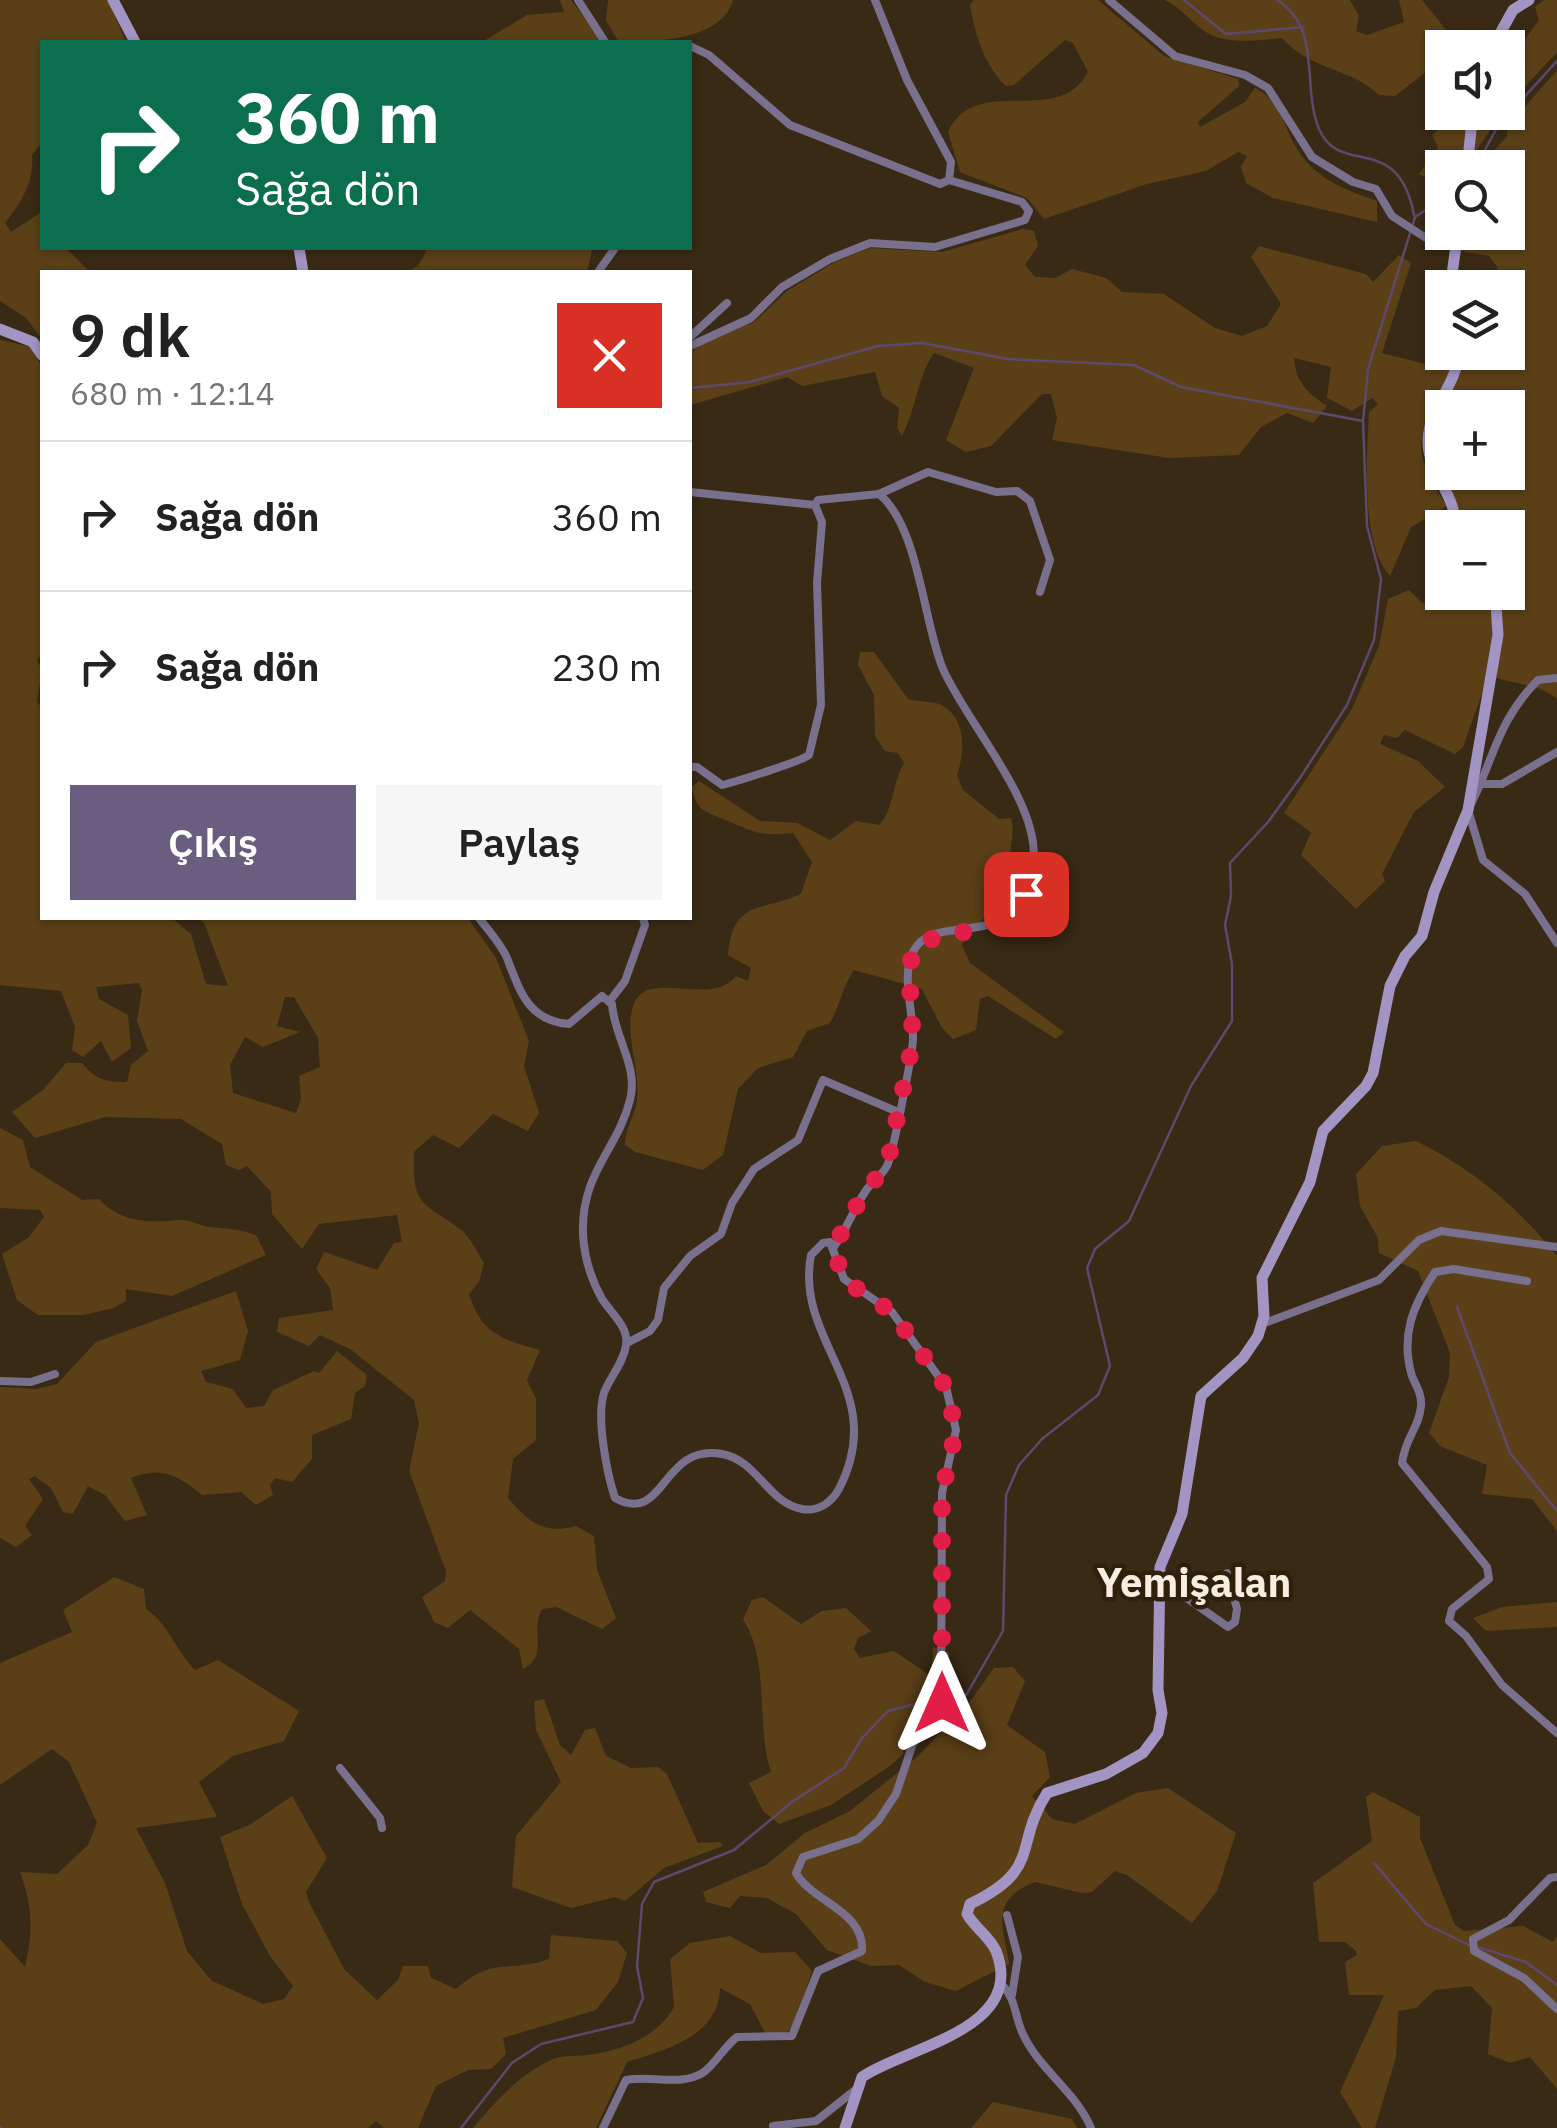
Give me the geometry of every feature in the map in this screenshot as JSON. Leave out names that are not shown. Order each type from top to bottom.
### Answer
[{"type":"street","points":[[113,0],[134,40]]},
{"type":"street","points":[[578,0],[604,40]]},
{"type":"street","points":[[875,0],[906,80],[951,162],[949,180]]},
{"type":"street","points":[[1109,0],[1175,56],[1245,76],[1268,88],[1312,157],[1353,182],[1376,190],[1404,228],[1425,238]]},
{"type":"street","points":[[1502,30],[1513,10],[1528,0]]},
{"type":"street","points":[[692,47],[709,55],[790,125],[940,184],[949,180],[1022,202],[1029,211],[1025,220],[936,247],[870,243],[830,259],[782,287],[751,318],[692,345]]},
{"type":"street","points":[[692,335],[727,303]]},
{"type":"street","points":[[0,329],[34,342],[40,352]]},
{"type":"street","points":[[1455,370],[1432,420],[1428,442],[1438,481],[1456,510]]},
{"type":"street","points":[[815,506],[818,500],[879,494],[928,472],[996,492],[1016,491],[1030,501],[1050,560],[1040,592]]},
{"type":"street","points":[[692,492],[815,506]]},
{"type":"street","points":[[833,1248],[865,1191],[887,1166],[913,1041],[909,968],[914,950],[923,941],[986,927],[1008,917],[1026,894],[1034,863],[1028,824],[1010,786],[957,700],[935,651],[920,576],[890,503],[879,494]]},
{"type":"street","points":[[692,767],[722,784],[779,764],[795,764],[813,747],[820,705],[817,618],[822,522],[815,506]]},
{"type":"street","points":[[1496,610],[1498,635],[1468,810],[1484,860],[1525,894],[1557,943]]},
{"type":"street","points":[[846,2128],[862,2077],[876,2067],[969,2028],[984,2014],[1000,1983],[998,1955],[967,1914],[970,1904],[1006,1884],[1018,1871],[1046,1793],[1106,1774],[1143,1752],[1158,1734],[1162,1713],[1158,1690],[1160,1567],[1182,1514],[1200,1396],[1242,1358],[1262,1324],[1262,1278],[1310,1182],[1323,1131],[1366,1086],[1373,1073],[1390,986],[1405,956],[1422,936],[1434,892],[1482,784],[1495,738],[1538,680],[1557,678]]},
{"type":"street","points":[[1482,784],[1502,784],[1557,752]]},
{"type":"street","points":[[480,920],[506,955],[525,1003],[552,1023],[569,1024],[602,996],[609,1002],[627,1057],[631,1099],[585,1193],[583,1233],[586,1262],[603,1300],[624,1328],[627,1343],[602,1403],[606,1472],[616,1498],[627,1504],[651,1498],[678,1463],[704,1451],[737,1457],[786,1504],[812,1510],[827,1504],[848,1471],[857,1434],[850,1394],[810,1296],[811,1255],[823,1243],[833,1248],[844,1280],[892,1312],[926,1353],[949,1401],[956,1430],[942,1493],[942,1718],[914,1743],[896,1794],[878,1820],[858,1840],[812,1851],[799,1861],[796,1872],[803,1884],[834,1904],[861,1936],[856,1956],[818,1971],[792,2036],[736,2038],[706,2071],[691,2078],[648,2076],[626,2080],[604,2128]]},
{"type":"street","points":[[609,1002],[625,982],[644,920]]},
{"type":"street","points":[[627,1343],[650,1330],[658,1320],[664,1288],[690,1256],[722,1234],[737,1194],[754,1169],[798,1140],[823,1080],[898,1112]]},
{"type":"street","points":[[1262,1324],[1379,1280],[1418,1240],[1440,1232],[1557,1247]]},
{"type":"street","points":[[1527,1281],[1454,1270],[1435,1272],[1406,1332],[1411,1373],[1422,1398],[1420,1422],[1405,1437],[1402,1463],[1487,1566],[1489,1579],[1452,1609],[1449,1621],[1466,1636],[1502,1685],[1557,1733]]},
{"type":"street","points":[[0,1381],[31,1382],[54,1374]]},
{"type":"street","points":[[1161,1592],[1178,1592],[1228,1627],[1235,1622],[1237,1609],[1227,1573]]},
{"type":"street","points":[[340,1768],[380,1818],[382,1828]]},
{"type":"street","points":[[1557,1877],[1550,1878],[1509,1920],[1473,1939],[1474,1950],[1524,1978],[1557,2009]]},
{"type":"street","points":[[1007,1915],[1018,1957],[1012,1995],[1022,2032],[1078,2099],[1092,2128]]},
{"type":"street","points":[[1000,1983],[1012,1995]]},
{"type":"street","points":[[773,2126],[816,2121],[861,2084]]},
{"type":"shaded area","points":[[0,0],[108,0],[125,40],[40,40],[40,145],[32,155],[26,191],[5,223],[11,232],[40,213],[40,250],[68,250],[88,270],[40,270],[40,336],[26,318],[0,301]]},
{"type":"shaded area","points":[[560,0],[571,0],[601,40],[485,40],[527,15],[564,12]]},
{"type":"shaded area","points":[[608,0],[733,0],[715,24],[667,40],[618,40],[606,21]]},
{"type":"shaded area","points":[[974,0],[1098,0],[1164,56],[1238,79],[1239,86],[1198,122],[1200,127],[1245,102],[1255,88],[1271,100],[1299,152],[1315,170],[1344,188],[1377,201],[1377,222],[1273,198],[1246,183],[1241,167],[1247,156],[1238,152],[1206,171],[1147,184],[1044,219],[1027,198],[960,172],[948,132],[961,115],[977,105],[1057,97],[1075,88],[1088,72],[1073,43],[1065,40],[1014,85],[1006,86],[982,48],[970,5]]},
{"type":"shaded area","points":[[1165,0],[1350,0],[1359,16],[1356,31],[1367,35],[1404,22],[1399,0],[1422,0],[1446,30],[1425,30],[1425,73],[1395,96],[1379,95],[1356,79],[1306,57],[1282,38],[1221,38],[1211,35]]},
{"type":"shaded area","points":[[1544,0],[1557,0],[1557,52],[1525,87],[1525,39],[1539,20],[1535,7]]},
{"type":"shaded area","points":[[1557,70],[1557,698],[1541,689],[1488,676],[1463,747],[1455,754],[1405,730],[1397,738],[1384,735],[1380,744],[1418,761],[1445,787],[1414,812],[1382,874],[1385,881],[1356,909],[1301,855],[1311,832],[1284,813],[1352,709],[1379,646],[1388,599],[1409,590],[1425,602],[1425,610],[1525,610],[1525,510],[1460,510],[1451,490],[1525,490],[1525,390],[1453,390],[1462,370],[1525,370],[1525,270],[1497,270],[1489,256],[1462,251],[1525,250],[1525,150],[1495,150],[1508,130],[1525,130],[1525,107]]},
{"type":"shaded area","points":[[1437,130],[1490,130],[1477,150],[1437,150],[1432,135]]},
{"type":"shaded area","points":[[1023,229],[1034,231],[1038,246],[1025,265],[1035,277],[1055,278],[1072,269],[1106,278],[1122,292],[1164,294],[1215,328],[1242,336],[1267,326],[1281,304],[1251,257],[1259,246],[1366,274],[1373,282],[1399,255],[1411,263],[1382,353],[1425,364],[1425,370],[1449,370],[1450,377],[1443,390],[1425,390],[1422,441],[1425,490],[1437,490],[1447,506],[1425,510],[1425,519],[1411,527],[1390,576],[1374,542],[1368,498],[1369,412],[1378,404],[1372,398],[1352,411],[1327,398],[1331,367],[1294,358],[1304,386],[1327,406],[1313,423],[1287,413],[1261,427],[1239,455],[1169,458],[1052,440],[1057,418],[1051,394],[1042,394],[991,446],[966,452],[946,440],[974,368],[934,353],[902,436],[897,428],[899,408],[882,396],[875,372],[802,386],[787,377],[692,404],[692,351],[728,330],[753,323],[787,291],[835,262],[870,248],[942,252]]},
{"type":"shaded area","points":[[426,250],[592,250],[587,270],[412,270]]},
{"type":"shaded area","points":[[0,340],[31,347],[40,363],[40,920],[174,920],[191,934],[206,984],[228,986],[204,923],[199,920],[469,920],[496,958],[529,1041],[524,1066],[539,1113],[528,1131],[493,1114],[459,1148],[433,1135],[414,1152],[415,1183],[422,1201],[464,1232],[484,1263],[479,1282],[469,1294],[480,1318],[504,1338],[540,1350],[527,1380],[536,1399],[536,1440],[513,1459],[508,1498],[538,1524],[554,1529],[576,1526],[594,1536],[597,1570],[616,1618],[602,1629],[556,1607],[542,1609],[536,1657],[523,1669],[519,1649],[470,1610],[448,1628],[434,1622],[422,1597],[445,1581],[446,1571],[409,1471],[419,1423],[414,1400],[350,1349],[320,1335],[309,1346],[277,1332],[279,1318],[333,1310],[330,1288],[316,1269],[324,1252],[377,1270],[394,1243],[402,1242],[397,1215],[319,1224],[302,1249],[272,1214],[271,1192],[247,1166],[239,1170],[226,1165],[222,1144],[181,1119],[105,1117],[35,1138],[12,1112],[43,1090],[66,1063],[82,1063],[102,1079],[127,1082],[131,1065],[148,1051],[137,1021],[142,990],[139,983],[96,987],[99,999],[128,1015],[131,1048],[112,1062],[101,1041],[83,1057],[72,1050],[75,1027],[61,991],[0,985]],"holes":[[[285,997],[294,997],[318,1038],[320,1067],[299,1076],[301,1099],[296,1113],[233,1093],[230,1065],[245,1037],[263,1047],[300,1032],[277,1026]]]},
{"type":"shaded area","points":[[860,652],[874,652],[908,699],[936,703],[955,717],[962,735],[957,775],[963,790],[999,819],[1011,818],[1011,846],[1000,895],[962,945],[970,963],[1064,1032],[1056,1039],[988,996],[980,999],[976,1030],[953,1039],[942,1028],[922,989],[854,970],[830,1023],[807,1031],[793,1057],[758,1068],[738,1089],[723,1155],[703,1170],[635,1152],[625,1145],[637,1100],[630,1029],[633,1006],[640,995],[651,989],[711,989],[736,976],[748,981],[751,968],[728,955],[736,924],[752,910],[801,894],[812,862],[793,833],[756,832],[710,814],[698,805],[692,787],[699,781],[760,821],[797,823],[830,840],[856,821],[879,825],[904,763],[898,753],[885,751],[875,736],[874,695],[858,665]]},
{"type":"shaded area","points":[[0,1128],[23,1140],[30,1167],[82,1200],[99,1199],[117,1213],[136,1220],[183,1220],[250,1233],[256,1235],[266,1255],[172,1296],[126,1289],[126,1301],[114,1308],[83,1315],[38,1315],[17,1300],[2,1254],[28,1238],[44,1217],[40,1210],[0,1208]]},
{"type":"shaded area","points":[[1416,1141],[1493,1190],[1557,1256],[1557,1531],[1532,1499],[1482,1494],[1487,1465],[1440,1446],[1429,1433],[1449,1377],[1450,1353],[1418,1271],[1379,1253],[1378,1238],[1360,1206],[1356,1174],[1382,1146]]},
{"type":"shaded area","points":[[236,1291],[248,1331],[240,1360],[201,1371],[206,1382],[233,1389],[246,1408],[264,1406],[273,1390],[314,1371],[319,1373],[337,1351],[367,1375],[365,1386],[355,1393],[351,1419],[312,1435],[312,1459],[292,1482],[275,1478],[270,1485],[273,1495],[256,1505],[241,1492],[202,1495],[169,1474],[142,1474],[131,1478],[147,1515],[125,1521],[105,1495],[88,1486],[73,1514],[63,1512],[51,1488],[35,1476],[29,1479],[43,1499],[25,1526],[32,1535],[16,1547],[0,1538],[0,1387],[37,1389],[57,1384],[96,1342]]},
{"type":"shaded area","points":[[114,1577],[144,1589],[146,1609],[161,1622],[195,1670],[218,1660],[299,1711],[284,1741],[233,1756],[199,1782],[217,1817],[136,1828],[165,1883],[187,1951],[212,1981],[263,2004],[284,1999],[293,1986],[270,1956],[242,1904],[220,1837],[251,1824],[292,1796],[327,1858],[306,1892],[309,1902],[344,1969],[377,2000],[398,1980],[403,1966],[428,1966],[431,1978],[456,1989],[481,1972],[549,1959],[551,1935],[617,1941],[627,1953],[618,1982],[596,2010],[503,2038],[506,2054],[491,2069],[468,2070],[436,2086],[418,2128],[384,2128],[376,2121],[368,2128],[0,2128],[0,1939],[25,1967],[29,1908],[20,1872],[57,1874],[88,1845],[97,1823],[69,1762],[52,1749],[0,1785],[0,1663],[72,1632],[63,1610]]},
{"type":"shaded area","points":[[763,1597],[801,1624],[822,1611],[846,1608],[871,1631],[858,1638],[854,1649],[860,1658],[894,1651],[931,1676],[933,1647],[949,1652],[953,1699],[908,1739],[902,1755],[890,1766],[831,1805],[779,1824],[763,1811],[749,1783],[771,1772],[757,1655],[743,1619],[752,1600]]},
{"type":"shaded area","points":[[1557,1602],[1557,1627],[1486,1631],[1473,1618],[1502,1607]]},
{"type":"shaded area","points":[[1013,1667],[1025,1681],[1007,1725],[1045,1752],[1050,1777],[1032,1796],[1052,1819],[1075,1824],[1136,1793],[1168,1788],[1236,1833],[1217,1891],[1192,1923],[1127,1875],[1115,1871],[1092,1892],[1035,1882],[1010,1897],[1005,1906],[1002,1916],[1009,1964],[956,1991],[925,1982],[899,1965],[871,1966],[827,1950],[796,1914],[767,1898],[740,1896],[730,1908],[706,1902],[703,1892],[766,1865],[805,1833],[850,1811],[917,1757],[966,1707],[994,1668]]},
{"type":"shaded area","points":[[544,1699],[560,1745],[571,1755],[585,1730],[595,1728],[606,1756],[631,1768],[658,1767],[667,1774],[698,1843],[720,1842],[723,1846],[664,1868],[625,1901],[615,1897],[571,1908],[512,1887],[516,1836],[561,1782],[536,1730],[534,1701]]},
{"type":"shaded area","points":[[1373,1792],[1420,1817],[1420,1838],[1455,1925],[1464,1931],[1523,1926],[1553,1942],[1557,1936],[1557,2089],[1530,2057],[1510,2063],[1488,2054],[1492,2008],[1471,1986],[1435,1990],[1416,2008],[1398,2011],[1396,2057],[1375,2128],[1362,2128],[1340,2092],[1384,1995],[1349,1995],[1345,1962],[1357,1955],[1356,1951],[1345,1942],[1319,1942],[1313,1883],[1372,1841],[1366,1797]]},
{"type":"shaded area","points":[[730,1936],[761,1953],[795,1952],[812,1971],[794,2026],[784,2034],[765,2033],[750,2004],[720,1988],[711,2018],[700,2029],[673,2046],[627,2062],[596,2128],[473,2128],[508,2090],[538,2067],[559,2057],[613,2050],[658,2027],[674,2007],[670,1959],[690,1943]]},
{"type":"shaded area","points":[[993,2102],[1072,2119],[1077,2128],[971,2128]]},
{"type":"waterway","points":[[1184,0],[1226,34],[1304,27]]},
{"type":"waterway","points":[[1277,0],[1291,12],[1306,42],[1319,129],[1328,143],[1340,151],[1382,163],[1395,173],[1406,189],[1414,215]]},
{"type":"waterway","points":[[1485,150],[1498,126],[1557,61]]},
{"type":"waterway","points":[[461,2128],[512,2063],[541,2044],[633,2022],[643,1998],[637,1966],[642,1904],[654,1882],[734,1850],[792,1802],[844,1768],[862,1738],[888,1711],[911,1705],[961,1704],[1003,1631],[1006,1495],[1019,1465],[1042,1439],[1098,1395],[1110,1366],[1087,1268],[1095,1249],[1129,1221],[1191,1086],[1232,1021],[1232,964],[1225,925],[1231,896],[1230,863],[1268,822],[1300,778],[1347,705],[1374,640],[1381,579],[1367,526],[1363,421],[1368,369],[1415,217],[1425,210]]},
{"type":"waterway","points":[[692,388],[750,382],[878,346],[922,343],[1008,359],[1134,365],[1181,387],[1363,421]]},
{"type":"waterway","points":[[1457,1307],[1510,1453],[1557,1511]]},
{"type":"waterway","points":[[1374,1863],[1426,1924],[1469,1945]]},
{"type":"waterway","points":[[1477,1947],[1526,1962],[1557,1985]]},
{"type":"district","name":"Yemişalan","points":[[1194,1583]]},
{"type":"route","points":[[942,1703],[942,1493],[956,1430],[946,1387],[926,1353],[892,1312],[844,1280],[833,1248],[865,1191],[887,1166],[913,1041],[909,968],[914,950],[923,941],[986,927],[1008,917],[1026,894]]}]
